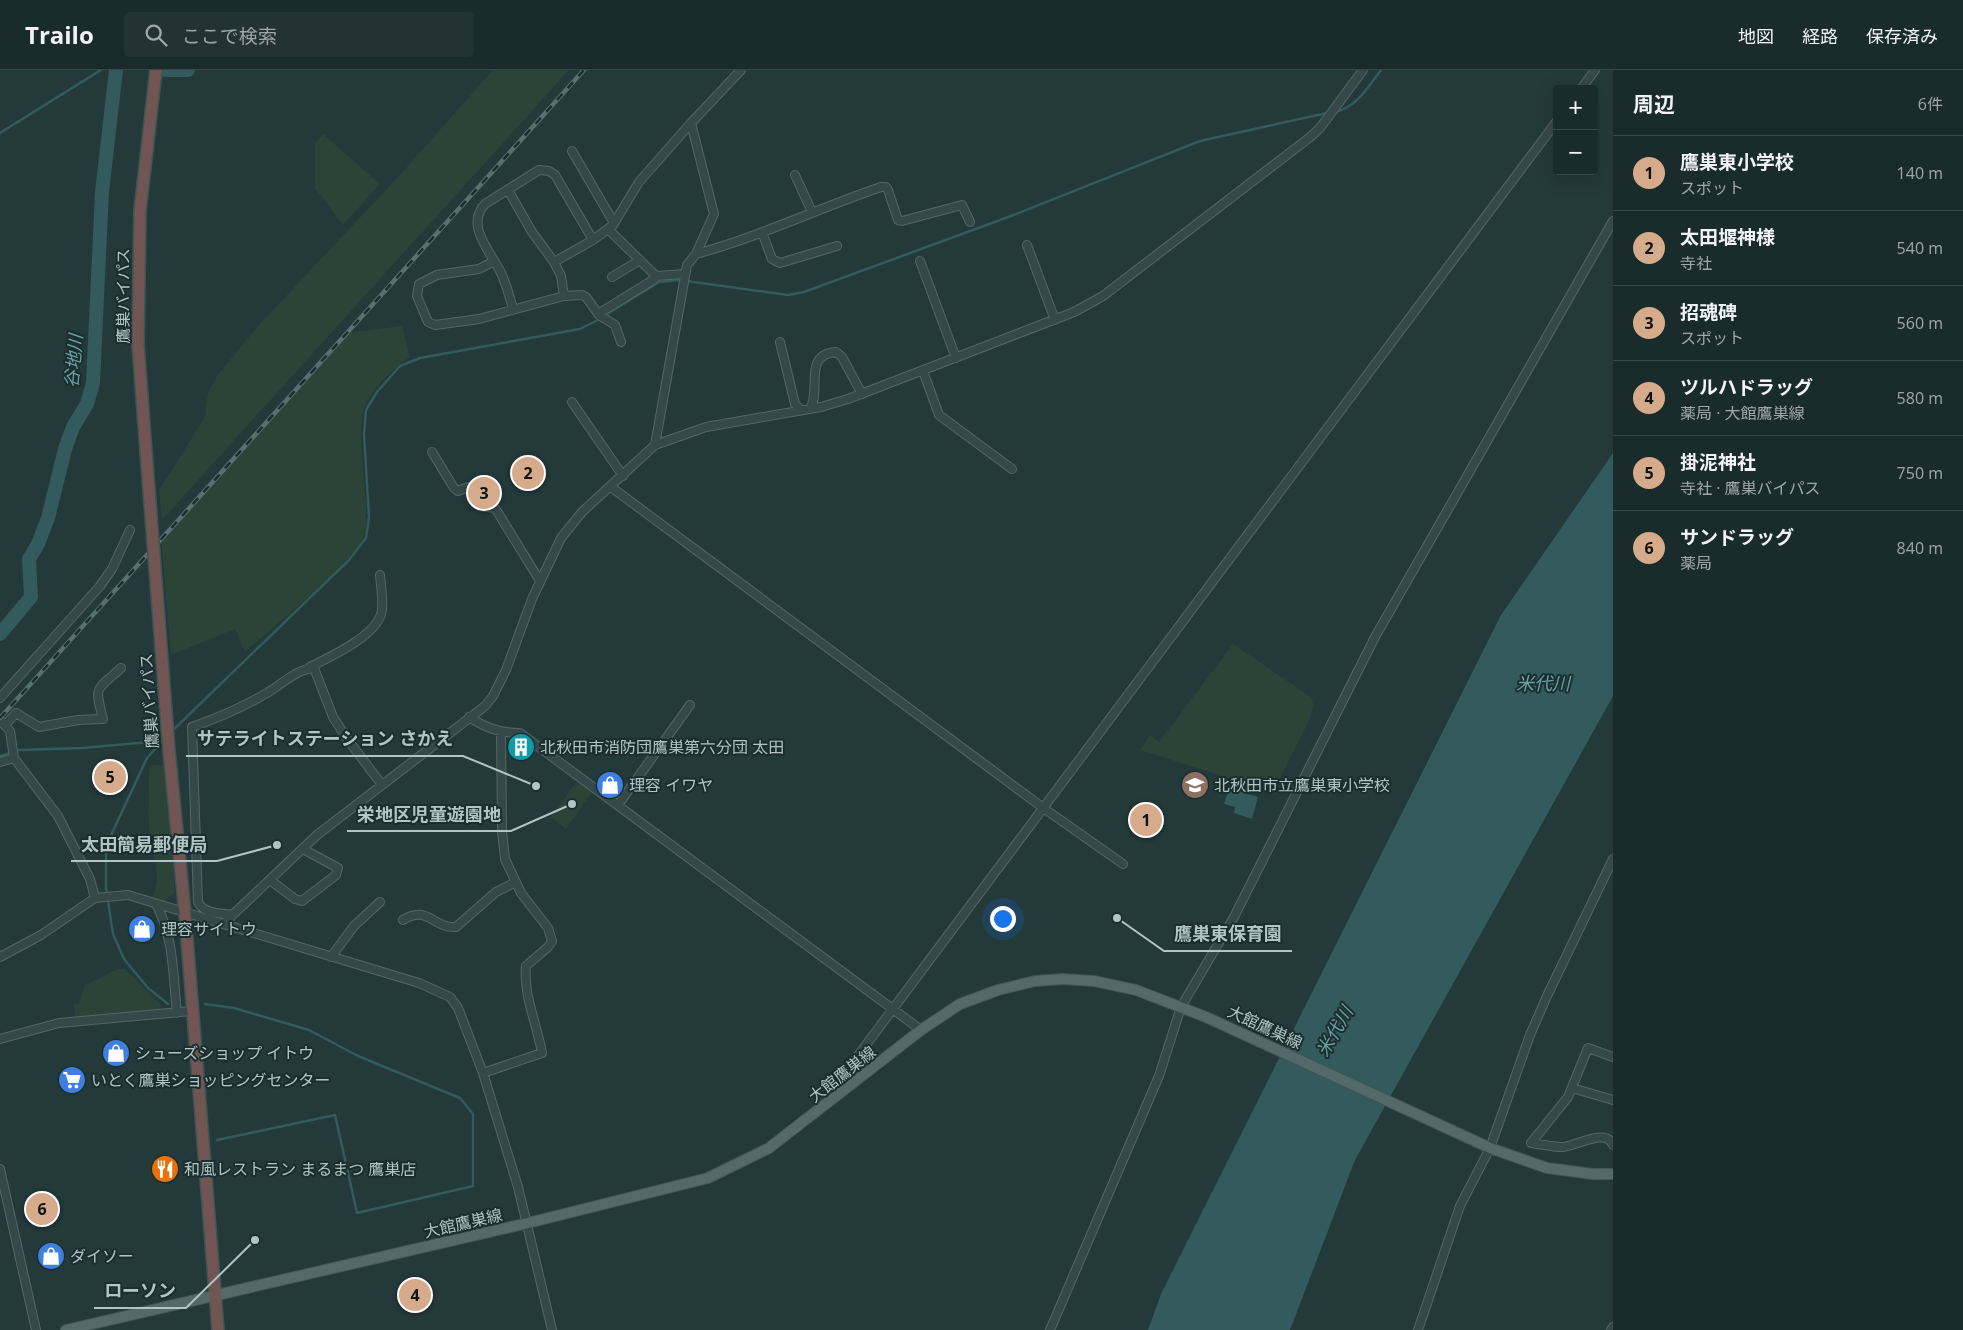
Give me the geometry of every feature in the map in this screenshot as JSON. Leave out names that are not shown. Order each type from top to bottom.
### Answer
[{"type":"highway","name":"鷹巣バイパス","points":[[156,70],[140,211],[138,344],[169,750],[185,913],[191,1011],[218,1330]]},
{"type":"main road","name":"大館鷹巣線","points":[[66,1330],[528,1223],[708,1178],[769,1148],[831,1102],[921,1030],[960,1004],[998,990],[1035,981],[1063,979],[1094,981],[1136,990],[1206,1016],[1490,1148],[1547,1168],[1593,1174],[1613,1174]]},
{"type":"street","points":[[554,262],[593,240],[611,226],[639,182],[741,70]]},
{"type":"street","points":[[223,924],[303,848],[485,706],[506,670],[540,581],[562,538],[582,512],[656,445],[706,427],[810,409],[862,394],[1055,320],[1103,296],[1309,138],[1363,70]]},
{"type":"street","points":[[1584,85],[1596,70]]},
{"type":"street","points":[[656,445],[687,265],[696,254],[714,214],[691,123]]},
{"type":"street","points":[[831,1102],[836,1085],[1553,126]]},
{"type":"street","points":[[572,151],[611,226],[640,260],[656,276],[684,280]]},
{"type":"street","points":[[513,308],[505,282],[481,235],[476,218],[478,211],[484,204],[539,170],[549,171],[555,175],[593,240]]},
{"type":"street","points":[[795,175],[812,212]]},
{"type":"street","points":[[696,254],[728,246],[812,212],[881,187],[886,187],[888,190],[898,220],[902,221],[956,205],[965,207],[970,222]]},
{"type":"street","points":[[508,190],[532,232],[554,262],[561,276],[564,296]]},
{"type":"street","points":[[1050,1330],[1159,1076],[1181,1007],[1234,917],[1376,637],[1613,221]]},
{"type":"street","points":[[762,232],[772,259],[780,263],[837,246]]},
{"type":"street","points":[[1027,245],[1055,320]]},
{"type":"street","points":[[612,277],[640,260]]},
{"type":"street","points":[[920,260],[956,358]]},
{"type":"street","points":[[494,261],[479,269],[438,275],[419,284],[417,296],[428,322],[435,325],[479,319],[513,308],[564,296],[582,295],[600,316],[615,326],[621,342]]},
{"type":"street","points":[[600,316],[653,280],[656,276]]},
{"type":"street","points":[[780,342],[795,404],[801,410]]},
{"type":"street","points":[[810,409],[815,395],[816,367],[821,357],[827,353],[836,352],[842,357],[862,394]]},
{"type":"street","points":[[923,371],[939,415],[1012,469]]},
{"type":"street","points":[[572,402],[623,476]]},
{"type":"street","points":[[432,452],[454,488],[458,491],[468,487],[480,506],[495,508],[540,581]]},
{"type":"street","points":[[611,487],[1042,808],[1123,864]]},
{"type":"street","points":[[0,698],[104,580],[116,563],[130,530]]},
{"type":"street","points":[[232,915],[208,912],[200,908],[198,902],[192,727],[224,715],[365,635],[378,621],[382,612],[380,575]]},
{"type":"street","points":[[95,898],[90,879],[58,816],[14,757],[10,731],[3,722],[16,713],[39,727],[78,720],[103,720],[97,695],[98,689],[121,668]]},
{"type":"street","points":[[308,668],[314,668],[333,716],[348,740],[382,785]]},
{"type":"street","points":[[618,805],[690,705]]},
{"type":"street","points":[[469,718],[482,726],[501,733],[520,733],[921,1030]]},
{"type":"street","points":[[482,1073],[542,1053],[538,1027],[525,983],[526,966],[548,947],[552,940],[548,928],[521,893],[505,858],[502,831],[501,733]]},
{"type":"street","points":[[0,762],[14,757]]},
{"type":"street","points":[[270,880],[295,899],[302,901],[336,875],[338,868],[303,848]]},
{"type":"street","points":[[1418,1330],[1460,1206],[1490,1148],[1515,1075],[1544,1004],[1613,859]]},
{"type":"street","points":[[403,920],[416,914],[427,915],[450,927],[456,926],[496,892],[516,882]]},
{"type":"street","points":[[0,957],[41,934],[95,898],[128,894],[419,983],[450,997],[458,1008],[482,1073],[516,1178],[552,1330]]},
{"type":"street","points":[[330,957],[354,926],[380,902]]},
{"type":"street","points":[[156,904],[165,921],[171,943],[177,1013]]},
{"type":"street","points":[[0,1039],[59,1023],[191,1011]]},
{"type":"street","points":[[1613,1057],[1588,1048],[1572,1088],[1562,1105],[1530,1143],[1567,1147],[1598,1138],[1606,1138],[1613,1145]]},
{"type":"street","points":[[1572,1088],[1613,1100]]},
{"type":"street","points":[[0,1169],[36,1330]]},
{"type":"green space","points":[[493,70],[569,70],[162,520],[159,490],[205,417],[208,392],[217,376],[257,327],[399,176]]},
{"type":"green space","points":[[323,134],[380,184],[343,225],[315,188],[315,144]]},
{"type":"green space","points":[[402,326],[410,357],[390,373],[378,386],[365,407],[361,425],[366,520],[364,536],[358,547],[329,578],[245,652],[235,629],[171,655],[161,539],[346,333]]},
{"type":"green space","points":[[1233,644],[1311,697],[1314,705],[1309,721],[1273,792],[1140,750],[1150,735],[1159,742]]},
{"type":"green space","points":[[151,765],[165,766],[175,893],[164,901],[152,897],[157,881],[157,872],[149,829],[149,771]]},
{"type":"green space","points":[[578,780],[593,791],[566,829],[551,817]]},
{"type":"green space","points":[[118,969],[125,969],[161,1007],[156,1012],[75,1018],[74,1004],[79,1004],[85,985]]},
{"type":"water","name":"米代川","points":[[1613,453],[1613,696],[1355,1160],[1290,1330],[1148,1330],[1161,1294],[1501,615]]},
{"type":"water","points":[[1229,788],[1258,797],[1252,819],[1234,813],[1235,807],[1224,804]]},
{"type":"waterway","points":[[0,133],[101,70]]},
{"type":"waterway","name":"谷地川","points":[[0,634],[31,597],[29,559],[38,544],[48,518],[65,449],[73,427],[87,404],[93,383],[102,192],[116,70]]},
{"type":"waterway","name":"谷地川","points":[[165,70],[188,70]]},
{"type":"waterway","points":[[1335,112],[1350,106],[1356,101],[1381,70]]},
{"type":"waterway","points":[[604,316],[659,282],[679,280],[788,295],[804,292],[1011,216],[1200,141],[1327,113]]},
{"type":"waterway","points":[[171,732],[349,560],[366,538],[369,517],[364,434],[366,410],[377,392],[400,366],[420,358],[580,329],[600,319]]},
{"type":"waterway","points":[[165,738],[147,758],[106,846],[106,888],[113,934],[124,959],[148,988],[168,1004]]},
{"type":"waterway","points":[[0,756],[19,750],[82,748],[161,741]]},
{"type":"waterway","points":[[205,1004],[234,1008],[309,1030],[358,1056],[460,1098],[473,1114],[473,1186],[357,1213],[335,1115],[217,1140]]},
{"type":"railway","points":[[0,718],[584,70]]},
{"type":"place","name":"太田堰神様","points":[[528,473]]},
{"type":"place","name":"招魂碑","points":[[484,493]]},
{"type":"place","name":"北秋田市消防団鷹巣第六分団 太田","points":[[521,747]]},
{"type":"place","name":"掛泥神社","points":[[110,777]]},
{"type":"place","name":"理容 イワヤ","points":[[610,785]]},
{"type":"place","name":"北秋田市立鷹巣東小学校","points":[[1195,785]]},
{"type":"place","name":"サテライトステーション さかえ","points":[[536,786]]},
{"type":"place","name":"栄地区児童遊園地","points":[[572,804]]},
{"type":"place","name":"鷹巣東小学校","points":[[1146,820]]},
{"type":"place","name":"太田簡易郵便局","points":[[277,845]]},
{"type":"place","name":"鷹巣東保育園","points":[[1117,918]]},
{"type":"place","name":"理容サイトウ","points":[[142,929]]},
{"type":"place","name":"シューズショップ イトウ","points":[[116,1053]]},
{"type":"place","name":"いとく鷹巣ショッピングセンター","points":[[72,1080]]},
{"type":"place","name":"和風レストラン まるまつ 鷹巣店","points":[[165,1169]]},
{"type":"place","name":"サンドラッグ","points":[[42,1209]]},
{"type":"place","name":"ローソン","points":[[255,1240]]},
{"type":"place","name":"ダイソー","points":[[51,1256]]},
{"type":"place","name":"ツルハドラッグ","points":[[415,1295]]}]
